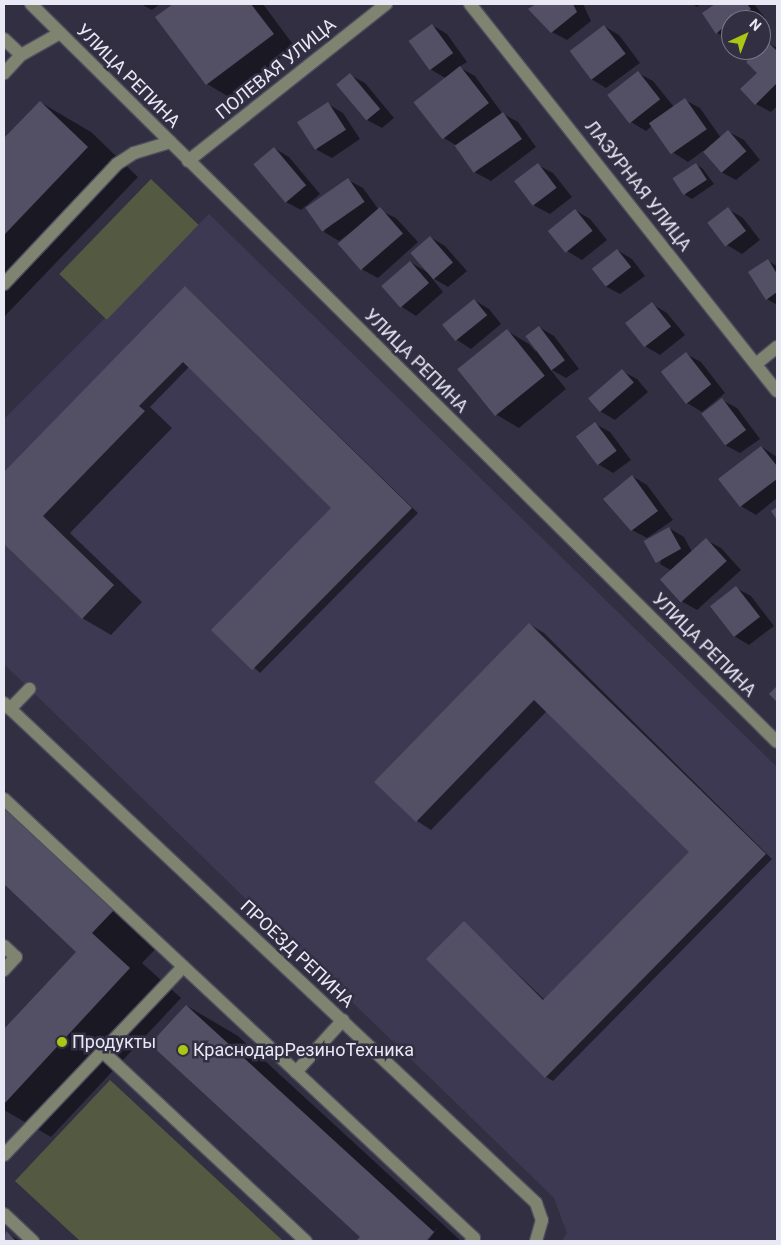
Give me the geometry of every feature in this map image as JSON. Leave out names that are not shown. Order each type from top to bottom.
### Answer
[{"type":"street","name":"УЛИЦА РЕПИНА","points":[[31,4],[777,742]]},
{"type":"street","name":"ПОЛЕВАЯ УЛИЦА","points":[[188,161],[386,4]]},
{"type":"street","name":"ЛАЗУРНАЯ УЛИЦА","points":[[470,4],[777,390]]},
{"type":"street","points":[[4,73],[21,55],[60,33]]},
{"type":"street","points":[[4,39],[21,55]]},
{"type":"street","points":[[4,284],[117,164],[134,153],[170,142]]},
{"type":"street","points":[[756,364],[777,347]]},
{"type":"street","points":[[7,706],[29,689]]},
{"type":"street","name":"ПРОЕЗД РЕПИНА","points":[[7,706],[536,1202],[542,1220],[536,1241]]},
{"type":"street","points":[[4,799],[474,1238],[471,1241]]},
{"type":"street","points":[[4,946],[16,957],[4,970]]},
{"type":"street","points":[[4,1155],[183,967]]},
{"type":"street","points":[[296,1072],[343,1020]]},
{"type":"street","points":[[102,1051],[306,1241]]},
{"type":"street","points":[[4,1214],[33,1241]]},
{"type":"shaded area","points":[[209,214],[777,767],[777,1241],[562,1241],[567,1233],[554,1198],[4,664],[4,419]]},
{"type":"green space","points":[[151,179],[198,225],[107,320],[59,274]]},
{"type":"green space","points":[[110,1080],[283,1241],[80,1241],[15,1181]]},
{"type":"building","points":[[173,4],[251,4],[274,34],[206,85],[155,17]]},
{"type":"building","points":[[536,4],[573,4],[577,12],[551,33],[528,9]]},
{"type":"building","points":[[715,4],[747,4],[751,9],[721,10],[721,29],[716,34],[702,13]]},
{"type":"building","points":[[432,24],[453,53],[430,70],[409,41]]},
{"type":"building","points":[[604,25],[626,54],[591,80],[570,51]]},
{"type":"building","points":[[771,45],[777,51],[777,83],[755,105],[740,89],[757,73],[746,62],[748,60],[771,60]]},
{"type":"building","points":[[460,66],[489,103],[442,139],[414,102]]},
{"type":"building","points":[[638,71],[660,99],[629,123],[607,95]]},
{"type":"building","points":[[350,73],[380,109],[366,121],[336,85]]},
{"type":"building","points":[[685,98],[707,129],[671,154],[649,123]]},
{"type":"building","points":[[40,101],[88,147],[4,235],[4,138]]},
{"type":"building","points":[[328,102],[346,130],[315,150],[297,122]]},
{"type":"building","points":[[503,112],[522,139],[474,173],[455,146]]},
{"type":"building","points":[[728,130],[746,151],[721,173],[703,152]]},
{"type":"building","points":[[274,147],[306,185],[285,203],[253,164]]},
{"type":"building","points":[[538,163],[557,188],[533,206],[514,181]]},
{"type":"building","points":[[696,163],[707,180],[683,195],[673,178]]},
{"type":"building","points":[[348,178],[365,202],[322,232],[305,208]]},
{"type":"building","points":[[380,207],[403,233],[361,270],[338,244]]},
{"type":"building","points":[[728,207],[746,231],[725,247],[707,223]]},
{"type":"building","points":[[575,209],[593,231],[565,253],[548,231]]},
{"type":"building","points":[[430,236],[453,262],[433,279],[410,253]]},
{"type":"building","points":[[617,249],[631,267],[606,287],[592,269]]},
{"type":"building","points":[[768,259],[777,274],[777,292],[766,300],[748,272]]},
{"type":"building","points":[[410,261],[429,283],[400,308],[381,286]]},
{"type":"building","points":[[185,286],[412,508],[252,670],[211,630],[331,508],[183,362],[139,406],[145,411],[43,516],[114,585],[82,619],[4,544],[4,472]]},
{"type":"building","points":[[474,299],[487,315],[455,341],[442,325]]},
{"type":"building","points":[[652,302],[671,326],[644,347],[625,323]]},
{"type":"building","points":[[539,326],[565,360],[551,371],[525,336]]},
{"type":"building","points":[[507,329],[545,376],[495,416],[457,369]]},
{"type":"building","points":[[686,352],[711,384],[686,404],[661,372]]},
{"type":"building","points":[[622,369],[634,383],[600,412],[588,399]]},
{"type":"building","points":[[722,398],[746,430],[725,446],[701,414]]},
{"type":"building","points":[[595,422],[617,451],[597,465],[576,436]]},
{"type":"building","points":[[761,446],[777,466],[777,479],[740,507],[718,479]]},
{"type":"building","points":[[632,475],[658,511],[631,531],[603,499]]},
{"type":"building","points":[[777,507],[777,520],[771,511]]},
{"type":"building","points":[[669,527],[681,549],[656,563],[644,541]]},
{"type":"building","points":[[706,538],[727,561],[681,603],[660,579]]},
{"type":"building","points":[[736,586],[760,617],[734,637],[710,606]]},
{"type":"building","points":[[529,623],[766,854],[545,1078],[426,959],[464,921],[543,1000],[689,852],[534,700],[416,822],[374,782]]},
{"type":"building","points":[[777,686],[777,702],[769,694]]},
{"type":"building","points":[[4,807],[114,910],[92,933],[130,968],[4,1104],[4,1029],[76,952],[4,884]]},
{"type":"building","points":[[186,1005],[434,1232],[426,1241],[356,1241],[360,1237],[150,1044]]},
{"type":"building","points":[[6,1231],[16,1241],[4,1241]]},
{"type":"place","name":"Продукты","points":[[62,1042]]},
{"type":"place","name":"КраснодарРезиноТехника","points":[[183,1050]]}]
